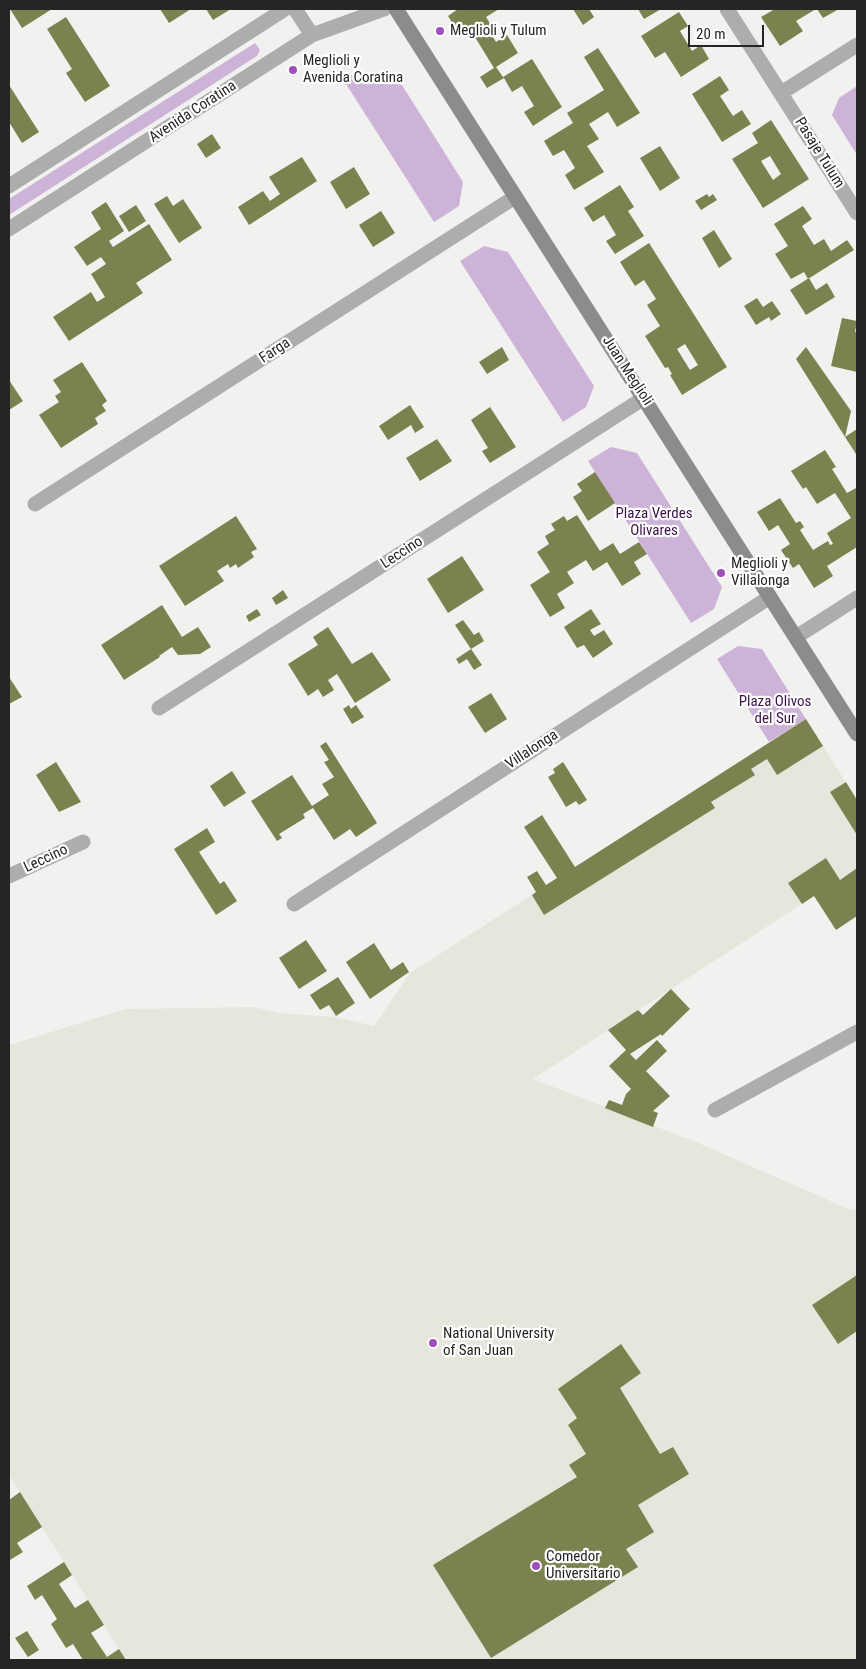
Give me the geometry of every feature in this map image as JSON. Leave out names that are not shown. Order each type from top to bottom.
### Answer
[{"type":"main road","name":"Juan Meglioli","points":[[396,9],[857,734]]},
{"type":"street","points":[[9,186],[285,9]]},
{"type":"street","points":[[295,9],[312,35]]},
{"type":"street","name":"Avenida Coratina","points":[[9,229],[312,35],[384,9]]},
{"type":"street","name":"Pasaje Tulum","points":[[727,9],[857,213]]},
{"type":"street","points":[[781,93],[857,45]]},
{"type":"street","name":"Farga","points":[[34,504],[515,197]]},
{"type":"street","name":"Leccino","points":[[160,708],[644,398]]},
{"type":"street","name":"Villalonga","points":[[294,904],[770,597]]},
{"type":"street","points":[[796,637],[857,598]]},
{"type":"street","name":"Leccino","points":[[9,876],[83,842]]},
{"type":"street","points":[[716,1110],[857,1032]]},
{"type":"shaded area","name":"National University of San Juan","points":[[806,719],[857,800],[857,868],[533,1079],[696,1142],[851,1210],[857,1208],[857,1660],[126,1660],[9,1475],[9,1045],[125,1009],[254,1007],[279,1013],[335,1017],[374,1026],[410,973]]},
{"type":"green space","points":[[255,43],[260,50],[257,56],[9,215],[9,199]]},
{"type":"green space","points":[[339,73],[402,85],[463,182],[459,206],[434,222]]},
{"type":"green space","points":[[857,86],[857,155],[832,115],[839,98]]},
{"type":"green space","points":[[484,246],[508,252],[594,386],[586,407],[563,422],[460,261]]},
{"type":"green space","name":"Plaza Verdes Olivares","points":[[611,447],[637,453],[722,587],[714,609],[691,623],[588,461]]},
{"type":"green space","name":"Plaza Olivos del Sur","points":[[738,646],[762,649],[806,719],[769,742],[717,659]]},
{"type":"building","points":[[10,9],[52,9],[22,28]]},
{"type":"building","points":[[160,9],[191,9],[169,23]]},
{"type":"building","points":[[206,9],[231,9],[213,20]]},
{"type":"building","points":[[458,9],[499,9],[486,17],[495,31],[491,34],[496,42],[507,35],[518,53],[496,67],[503,77],[532,59],[562,107],[533,126],[524,112],[534,106],[522,86],[512,92],[504,78],[487,88],[480,77],[494,68],[470,29],[460,35],[448,16]]},
{"type":"building","points":[[573,9],[589,9],[594,17],[583,25]]},
{"type":"building","points":[[638,9],[661,9],[644,19]]},
{"type":"building","points":[[775,9],[816,9],[796,21],[803,31],[780,46],[761,17]]},
{"type":"building","points":[[817,9],[839,9],[823,18]]},
{"type":"building","points":[[679,12],[688,26],[680,31],[692,51],[701,45],[709,59],[681,77],[665,52],[655,58],[641,36]]},
{"type":"building","points":[[66,17],[110,86],[85,102],[66,73],[72,69],[47,29]]},
{"type":"building","points":[[598,48],[640,113],[617,127],[608,112],[589,124],[599,139],[587,146],[604,172],[574,190],[565,175],[575,168],[569,158],[564,150],[553,156],[544,141],[573,123],[567,113],[604,90],[584,57]]},
{"type":"building","points":[[720,76],[729,90],[720,96],[733,116],[742,110],[751,124],[722,142],[692,94]]},
{"type":"building","points":[[9,85],[39,132],[22,143],[9,122]]},
{"type":"building","points":[[771,120],[809,179],[763,208],[732,159],[758,143],[752,133]],"holes":[[[770,156],[781,174],[773,180],[761,161]]]},
{"type":"building","points":[[212,134],[221,148],[206,158],[197,144]]},
{"type":"building","points":[[660,146],[680,178],[660,191],[640,158]]},
{"type":"building","points":[[302,157],[317,181],[249,225],[238,207],[263,191],[270,201],[280,194],[269,177]]},
{"type":"building","points":[[354,167],[370,194],[346,209],[330,182]]},
{"type":"building","points":[[620,185],[634,207],[628,211],[644,236],[615,254],[606,241],[616,235],[604,215],[593,222],[584,208]]},
{"type":"building","points":[[707,194],[709,197],[713,194],[717,200],[701,210],[695,201]]},
{"type":"building","points":[[167,196],[173,206],[183,199],[202,228],[179,243],[154,204]]},
{"type":"building","points":[[106,202],[124,231],[109,241],[113,247],[149,224],[172,260],[136,283],[143,293],[69,341],[53,317],[91,292],[97,302],[105,297],[91,274],[106,264],[101,257],[87,266],[74,247],[101,229],[91,212]]},
{"type":"building","points":[[136,205],[146,221],[129,232],[119,216]]},
{"type":"building","points":[[803,206],[812,219],[802,226],[814,245],[824,239],[831,251],[847,240],[854,250],[808,279],[804,272],[791,279],[775,254],[788,246],[774,224]]},
{"type":"building","points":[[381,211],[395,233],[373,247],[359,225]]},
{"type":"building","points":[[714,230],[732,259],[719,268],[702,238]]},
{"type":"building","points":[[649,243],[727,367],[682,395],[670,375],[672,374],[668,367],[665,368],[645,336],[660,326],[647,305],[656,299],[644,280],[635,286],[620,262]],"holes":[[[685,344],[698,365],[690,370],[677,349]]]},
{"type":"building","points":[[809,278],[816,290],[827,283],[835,297],[806,315],[790,290]]},
{"type":"building","points":[[757,298],[763,307],[772,301],[781,314],[771,321],[769,317],[756,325],[744,306]]},
{"type":"building","points":[[842,318],[857,321],[855,332],[857,332],[857,372],[831,366]]},
{"type":"building","points":[[502,347],[509,360],[487,374],[479,362]]},
{"type":"building","points":[[806,347],[851,411],[845,437],[796,359]]},
{"type":"building","points":[[82,362],[107,401],[102,405],[106,411],[95,418],[98,424],[61,448],[39,415],[59,402],[55,396],[61,392],[53,380]]},
{"type":"building","points":[[9,380],[23,401],[9,410]]},
{"type":"building","points":[[410,405],[424,427],[415,433],[411,425],[388,440],[379,426]]},
{"type":"building","points":[[490,407],[516,447],[490,463],[482,451],[488,448],[471,420]]},
{"type":"building","points":[[857,429],[857,453],[856,454],[845,437]]},
{"type":"building","points":[[437,439],[452,461],[420,481],[406,458]]},
{"type":"building","points":[[825,450],[836,467],[832,469],[847,493],[856,488],[857,490],[857,547],[827,566],[833,576],[814,588],[799,564],[793,568],[781,550],[790,544],[778,525],[769,531],[757,512],[780,498],[796,523],[800,521],[804,527],[800,530],[813,550],[828,541],[830,545],[833,544],[827,533],[851,518],[835,493],[817,504],[806,487],[803,489],[791,471]]},
{"type":"building","points":[[595,472],[615,503],[588,521],[573,497],[582,491],[577,484]]},
{"type":"building","points":[[577,515],[600,551],[613,543],[620,554],[639,542],[647,554],[634,562],[641,574],[622,586],[607,562],[593,571],[586,560],[567,572],[574,583],[557,594],[565,608],[550,617],[530,585],[550,572],[537,552],[549,544],[545,536],[555,530],[551,524],[564,516],[567,521]]},
{"type":"building","points":[[236,516],[257,549],[251,552],[254,557],[238,568],[236,564],[230,568],[228,564],[217,571],[224,581],[185,606],[159,566]]},
{"type":"building","points":[[462,556],[484,590],[448,613],[427,579]]},
{"type":"building","points":[[283,590],[288,598],[276,605],[272,598]]},
{"type":"building","points":[[162,605],[182,637],[198,627],[211,647],[200,654],[178,655],[172,647],[124,680],[101,645]]},
{"type":"building","points":[[257,609],[261,615],[249,622],[246,616]]},
{"type":"building","points":[[591,609],[601,624],[590,630],[594,636],[604,630],[613,644],[593,658],[584,645],[577,648],[564,627]]},
{"type":"building","points":[[463,620],[474,635],[479,632],[484,641],[471,649],[455,625]]},
{"type":"building","points":[[328,627],[352,664],[372,652],[391,680],[355,703],[337,674],[328,680],[334,690],[323,697],[318,689],[308,696],[288,664],[318,645],[313,637]]},
{"type":"building","points":[[471,649],[482,665],[474,670],[467,659],[459,664],[456,659]]},
{"type":"building","points":[[9,677],[22,697],[9,704]]},
{"type":"building","points":[[491,693],[507,719],[485,733],[468,707]]},
{"type":"building","points":[[349,705],[351,709],[356,705],[364,717],[352,724],[343,709]]},
{"type":"building","points":[[806,719],[823,746],[777,775],[767,759],[751,769],[755,775],[711,802],[715,808],[544,915],[532,895],[536,892],[527,877],[537,871],[546,885],[557,878],[524,827],[542,815],[575,867]]},
{"type":"building","points":[[326,742],[377,823],[356,837],[350,829],[334,840],[313,808],[303,814],[305,818],[279,834],[282,838],[277,841],[251,801],[292,775],[312,806],[329,795],[322,784],[334,777],[324,762],[329,760],[320,746]]},
{"type":"building","points":[[56,762],[81,802],[59,812],[36,775]]},
{"type":"building","points":[[563,762],[587,800],[579,805],[576,801],[566,807],[548,777],[555,773],[553,769]]},
{"type":"building","points":[[232,771],[246,793],[224,807],[210,786]]},
{"type":"building","points":[[846,782],[857,800],[857,835],[830,792]]},
{"type":"building","points":[[207,828],[215,842],[199,852],[220,884],[224,881],[237,901],[216,915],[174,849]]},
{"type":"building","points":[[826,858],[840,880],[857,868],[857,916],[836,930],[814,896],[802,904],[788,883]]},
{"type":"building","points":[[306,940],[327,971],[299,989],[279,958]]},
{"type":"building","points":[[374,943],[391,970],[403,962],[409,972],[370,999],[346,962]]},
{"type":"building","points":[[338,977],[355,1003],[336,1016],[329,1005],[320,1010],[310,995]]},
{"type":"building","points":[[671,989],[690,1009],[662,1036],[661,1034],[630,1054],[636,1060],[657,1040],[667,1051],[646,1071],[670,1096],[653,1111],[658,1113],[653,1127],[605,1108],[609,1100],[622,1105],[626,1094],[631,1089],[609,1066],[626,1050],[608,1030],[638,1010],[643,1015]]},
{"type":"building","points":[[857,1275],[857,1331],[838,1344],[812,1305]]},
{"type":"building","name":"Comedor Universitario","points":[[621,1344],[641,1373],[620,1388],[660,1454],[673,1447],[689,1474],[638,1505],[654,1532],[626,1549],[638,1567],[491,1658],[433,1565],[577,1477],[569,1465],[586,1454],[568,1425],[577,1418],[558,1389]]},
{"type":"building","points":[[20,1492],[42,1527],[17,1543],[23,1552],[10,1560],[9,1500]]},
{"type":"building","points":[[64,1562],[72,1575],[59,1584],[75,1608],[88,1600],[104,1625],[91,1633],[107,1657],[119,1649],[126,1660],[83,1660],[73,1644],[66,1648],[51,1624],[57,1619],[42,1595],[35,1600],[27,1586]]},
{"type":"building","points":[[27,1631],[39,1650],[28,1657],[15,1638]]},
{"type":"place","name":"Meglioli y Tulum","points":[[440,31]]},
{"type":"place","name":"Meglioli y Avenida Coratina","points":[[293,70]]},
{"type":"place","name":"Meglioli y Villalonga","points":[[721,573]]},
{"type":"place","name":"National University of San Juan","points":[[433,1343]]},
{"type":"place","name":"Comedor Universitario","points":[[536,1566]]}]
